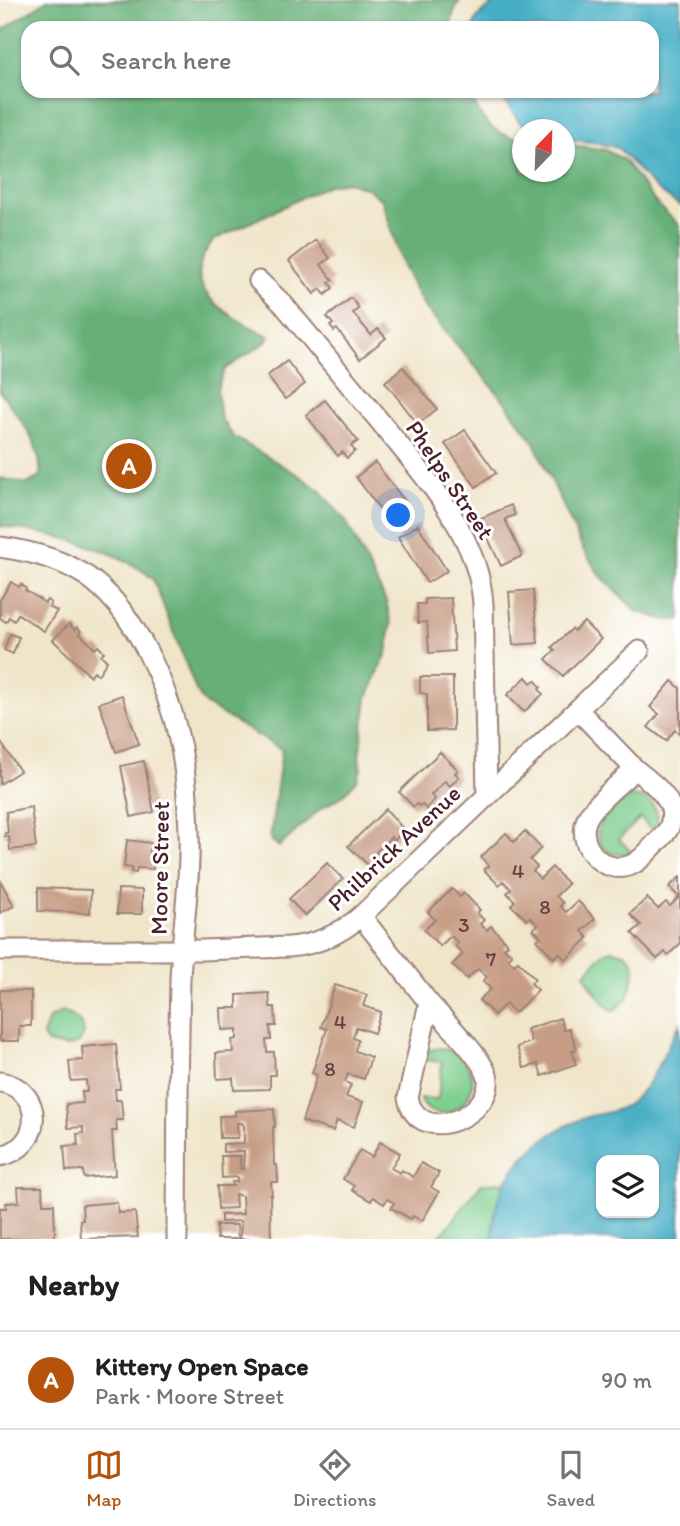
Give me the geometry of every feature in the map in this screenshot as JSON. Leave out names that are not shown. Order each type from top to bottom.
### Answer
[{"type":"street","name":"Phelps Street","points":[[259,281],[283,304],[407,455],[455,523],[473,557],[484,604],[487,794]]},
{"type":"street","name":"Moore Street","points":[[0,547],[38,555],[63,564],[93,582],[119,609],[153,665],[176,732],[185,782],[189,863],[177,1065],[177,1239]]},
{"type":"street","name":"Philbrick Avenue","points":[[0,950],[301,946],[332,937],[361,916],[639,651]]},
{"type":"street","points":[[578,710],[667,800],[671,811],[667,833],[635,863],[616,866],[601,862],[592,855],[585,842],[585,824],[590,813],[635,769]]},
{"type":"street","points":[[361,916],[481,1064],[488,1079],[485,1093],[470,1112],[458,1121],[448,1124],[418,1117],[408,1100],[429,1003]]},
{"type":"street","points":[[0,1082],[11,1085],[26,1096],[34,1122],[22,1146],[12,1153],[0,1156]]},
{"type":"green space","points":[[47,0],[460,0],[452,21],[21,21],[21,98],[472,98],[488,124],[512,138],[512,182],[575,182],[575,145],[606,150],[624,160],[656,203],[680,226],[680,620],[666,620],[636,611],[599,574],[583,549],[534,442],[502,398],[424,306],[403,266],[382,200],[367,188],[347,182],[328,185],[214,240],[202,257],[199,273],[202,287],[224,310],[269,336],[266,342],[225,369],[217,389],[221,419],[234,437],[320,491],[346,521],[386,601],[391,623],[387,653],[367,698],[359,757],[361,769],[357,780],[344,795],[320,809],[279,847],[270,839],[282,750],[205,704],[196,690],[153,579],[120,558],[81,543],[0,526],[0,478],[27,484],[40,477],[40,466],[34,443],[0,392],[0,32]]},
{"type":"green space","points":[[634,796],[647,800],[655,808],[657,818],[653,831],[640,818],[619,839],[631,852],[610,852],[598,838],[600,824],[615,807]]},
{"type":"green space","points":[[612,950],[625,953],[633,961],[635,969],[628,998],[614,1011],[598,995],[585,974],[604,953]]},
{"type":"green space","points":[[62,1012],[80,1022],[84,1033],[79,1043],[66,1047],[48,1043],[43,1036],[49,1019]]},
{"type":"green space","points":[[440,1048],[454,1052],[464,1061],[471,1074],[472,1086],[467,1098],[459,1106],[448,1112],[437,1113],[427,1109],[420,1098],[438,1099],[442,1062],[424,1060],[430,1050]]},
{"type":"green space","points":[[508,1181],[496,1209],[493,1239],[436,1239],[481,1184]]},
{"type":"water","points":[[496,0],[680,0],[680,206],[655,188],[618,148],[575,140],[575,119],[517,119],[503,98],[659,98],[659,21],[475,21]]},
{"type":"water","points":[[680,1024],[680,1239],[493,1239],[494,1217],[499,1197],[519,1163],[533,1148],[567,1125],[628,1104],[652,1077]]},
{"type":"building","points":[[316,240],[330,258],[321,265],[333,280],[329,283],[333,288],[325,295],[321,289],[314,294],[289,261]]},
{"type":"building","points":[[351,298],[359,308],[353,313],[371,335],[378,329],[386,338],[360,359],[337,329],[334,331],[330,326],[333,324],[327,317]]},
{"type":"building","points":[[287,361],[305,384],[285,399],[267,376]]},
{"type":"building","points":[[403,367],[437,409],[418,424],[385,382]]},
{"type":"building","points":[[325,400],[358,441],[351,446],[355,451],[347,458],[342,452],[338,456],[306,415]]},
{"type":"building","points":[[465,430],[496,473],[476,487],[445,444]]},
{"type":"building","points":[[375,462],[407,504],[387,519],[356,477]]},
{"type":"building","points":[[511,505],[515,515],[505,519],[522,556],[501,566],[479,519]]},
{"type":"building","points":[[418,525],[447,571],[427,583],[398,537]]},
{"type":"building","points":[[11,582],[19,587],[21,584],[25,590],[45,603],[47,600],[51,603],[49,607],[57,611],[44,631],[18,614],[14,621],[9,617],[6,622],[0,618],[0,600]]},
{"type":"building","points":[[533,590],[538,643],[513,645],[509,592]]},
{"type":"building","points":[[451,598],[454,651],[429,653],[427,622],[418,623],[417,604],[425,604],[425,599]]},
{"type":"building","points":[[584,622],[601,639],[563,676],[546,659],[555,650],[552,647]]},
{"type":"building","points":[[69,624],[75,630],[77,627],[81,631],[79,633],[95,649],[98,646],[104,652],[101,655],[107,661],[98,675],[94,671],[90,676],[53,640]]},
{"type":"building","points":[[10,634],[19,637],[13,654],[4,650]]},
{"type":"building","points":[[420,677],[453,677],[453,730],[427,731],[427,694],[420,693]]},
{"type":"building","points":[[526,677],[531,683],[535,680],[543,694],[524,712],[507,695]]},
{"type":"building","points":[[672,681],[680,688],[680,734],[675,730],[666,741],[648,727],[659,714],[650,707]]},
{"type":"building","points":[[122,695],[139,744],[116,752],[99,703]]},
{"type":"building","points":[[0,741],[20,771],[0,784]]},
{"type":"building","points":[[440,752],[458,770],[455,773],[459,777],[450,786],[445,781],[431,795],[435,799],[426,809],[422,804],[414,807],[399,792]]},
{"type":"building","points":[[144,761],[154,812],[131,817],[121,766]]},
{"type":"building","points":[[31,807],[36,847],[10,850],[9,837],[5,837],[5,833],[8,833],[6,812]]},
{"type":"building","points":[[386,809],[404,830],[394,841],[391,837],[376,852],[379,855],[368,865],[348,846]]},
{"type":"building","points":[[525,831],[541,848],[530,860],[537,867],[533,871],[540,879],[552,867],[568,884],[556,896],[563,903],[560,906],[566,912],[578,901],[595,919],[582,931],[588,938],[566,960],[559,953],[554,958],[537,940],[541,937],[533,929],[538,925],[530,917],[527,920],[511,905],[515,901],[507,893],[511,889],[503,881],[499,885],[484,870],[489,866],[481,857],[506,833],[514,842]]},
{"type":"building","points":[[127,840],[151,843],[150,852],[154,852],[153,869],[137,868],[136,873],[131,872],[132,868],[124,867]]},
{"type":"building","points":[[327,863],[343,879],[305,916],[289,899]]},
{"type":"building","points":[[680,877],[680,944],[668,955],[665,952],[657,959],[632,933],[641,925],[630,914],[647,898],[658,909],[666,902],[670,906],[679,897],[669,887]]},
{"type":"building","points":[[0,880],[14,906],[0,913]]},
{"type":"building","points":[[38,888],[91,890],[90,913],[38,911]]},
{"type":"building","points":[[118,889],[142,890],[142,914],[117,914]]},
{"type":"building","points":[[452,889],[460,897],[464,893],[480,910],[477,913],[484,920],[480,924],[487,930],[491,926],[508,944],[504,948],[512,955],[508,959],[514,965],[518,961],[535,979],[531,983],[538,990],[515,1013],[506,1004],[494,1015],[479,1000],[491,989],[483,981],[487,977],[478,969],[467,979],[452,965],[463,954],[455,946],[458,943],[451,936],[440,946],[424,930],[435,920],[428,912]]},
{"type":"building","points":[[335,985],[367,995],[363,1006],[381,1012],[374,1033],[356,1027],[353,1038],[358,1040],[355,1051],[371,1057],[364,1079],[348,1074],[345,1082],[351,1085],[346,1097],[363,1102],[354,1127],[337,1121],[333,1131],[302,1121],[317,1075],[312,1073],[327,1029],[321,1027]]},
{"type":"building","points":[[0,990],[31,991],[31,1026],[19,1026],[19,1041],[0,1041]]},
{"type":"building","points":[[269,993],[270,1007],[275,1007],[276,1026],[270,1026],[271,1040],[266,1040],[267,1052],[274,1052],[275,1075],[270,1075],[270,1089],[234,1090],[233,1078],[217,1079],[216,1053],[233,1052],[232,1040],[237,1039],[237,1029],[222,1030],[221,1008],[237,1008],[237,995]]},
{"type":"building","points":[[560,1018],[564,1030],[569,1028],[577,1049],[572,1051],[576,1064],[542,1076],[538,1064],[524,1068],[517,1047],[531,1042],[527,1029]]},
{"type":"building","points":[[116,1044],[120,1089],[115,1089],[116,1100],[121,1100],[123,1120],[116,1120],[117,1131],[112,1131],[115,1175],[84,1178],[83,1170],[66,1171],[64,1146],[78,1145],[77,1134],[83,1133],[83,1127],[68,1128],[66,1104],[83,1103],[82,1092],[87,1092],[86,1080],[71,1081],[69,1061],[83,1060],[82,1047]]},
{"type":"building","points":[[274,1109],[274,1165],[277,1165],[278,1182],[271,1182],[271,1239],[240,1239],[241,1221],[221,1222],[221,1215],[243,1214],[242,1196],[235,1194],[236,1208],[218,1209],[217,1186],[233,1186],[232,1182],[237,1182],[237,1177],[222,1178],[221,1156],[240,1156],[240,1169],[243,1169],[244,1151],[223,1152],[223,1144],[244,1143],[244,1126],[237,1123],[238,1138],[220,1138],[219,1116],[235,1116],[235,1111]]},
{"type":"building","points":[[380,1142],[400,1153],[391,1168],[400,1173],[402,1170],[413,1177],[421,1163],[439,1173],[431,1187],[439,1192],[422,1221],[413,1216],[411,1219],[391,1208],[394,1203],[387,1199],[384,1204],[373,1197],[371,1201],[352,1190],[354,1186],[343,1179],[360,1150],[372,1157]]},
{"type":"building","points":[[18,1187],[42,1187],[43,1204],[54,1204],[55,1238],[0,1239],[0,1208],[6,1208],[6,1203],[19,1202]]},
{"type":"building","points":[[117,1202],[118,1213],[135,1212],[138,1237],[81,1239],[82,1205]]},
{"type":"building","points":[[216,1225],[237,1225],[238,1239],[217,1239]]},
{"type":"place","name":"Kittery Open Space","points":[[129,466]]}]
